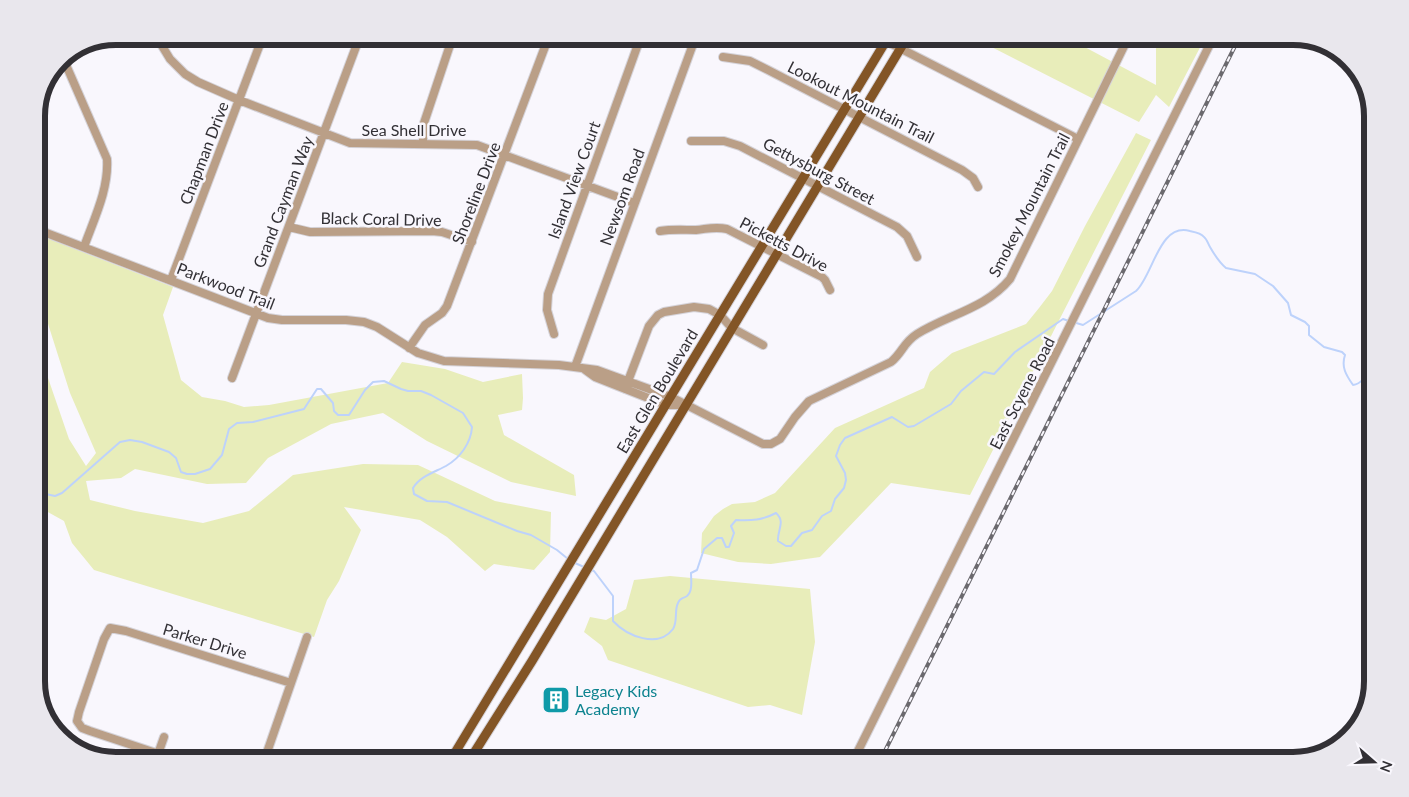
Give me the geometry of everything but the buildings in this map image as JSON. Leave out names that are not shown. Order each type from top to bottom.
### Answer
[{"type":"main road","name":"East Glen Boulevard","points":[[456,752],[883,45]]},
{"type":"main road","name":"East Glen Boulevard","points":[[475,752],[902,45]]},
{"type":"main road","points":[[476,720],[490,729]]},
{"type":"street","name":"Sea Shell Drive","points":[[161,45],[170,59],[185,74],[198,82],[350,143],[469,144],[505,155],[634,203]]},
{"type":"street","name":"Chapman Drive","points":[[171,280],[260,45]]},
{"type":"street","name":"Grand Cayman Way","points":[[232,378],[357,45]]},
{"type":"street","points":[[423,143],[423,126],[450,45]]},
{"type":"street","name":"Shoreline Drive","points":[[410,348],[425,325],[444,310],[472,242],[546,45]]},
{"type":"street","name":"Island View Court","points":[[554,334],[547,310],[548,294],[637,45]]},
{"type":"street","name":"Newsom Road","points":[[575,367],[693,45]]},
{"type":"street","points":[[895,45],[1078,139]]},
{"type":"street","name":"Smokey Mountain Trail","points":[[686,405],[763,444],[771,444],[780,439],[795,417],[809,402],[891,362],[898,356],[904,344],[918,334],[994,295],[1010,279],[1125,45]]},
{"type":"street","name":"East Scyene Road","points":[[858,752],[1210,45]]},
{"type":"street","name":"Lookout Mountain Trail","points":[[722,57],[750,61],[962,170],[973,178],[978,187]]},
{"type":"street","points":[[66,66],[107,159],[107,177],[104,191],[84,247]]},
{"type":"street","name":"Gettysburg Street","points":[[691,141],[731,142],[803,178],[897,227],[908,236],[917,257]]},
{"type":"street","name":"Black Coral Drive","points":[[289,227],[310,232],[432,230],[472,242]]},
{"type":"street","name":"Picketts Drive","points":[[660,231],[720,227],[727,229],[822,277],[830,290]]},
{"type":"street","name":"Parkwood Trail","points":[[45,232],[268,318],[364,322],[377,327],[425,356],[444,361],[575,367],[597,370],[666,405],[686,405]]},
{"type":"street","points":[[627,385],[649,326],[658,315],[664,312],[699,306],[709,309],[720,315],[732,328],[763,345]]},
{"type":"street","name":"Parkwood Trail","points":[[627,385],[671,397],[686,405]]},
{"type":"street","name":"Parker Drive","points":[[152,752],[82,728],[78,721],[79,712],[104,639],[110,628],[126,631],[291,683]]},
{"type":"street","points":[[267,752],[307,637]]},
{"type":"street","points":[[159,752],[164,737]]},
{"type":"green space","points":[[988,45],[1081,45],[1156,85],[1156,45],[1201,45],[1169,107],[1156,95],[1139,122]]},
{"type":"green space","points":[[1136,133],[1151,140],[970,495],[891,483],[820,557],[771,564],[738,562],[701,553],[702,533],[714,516],[732,504],[755,502],[775,493],[835,428],[924,388],[930,372],[952,353],[1026,324],[1052,291]]},
{"type":"green space","points":[[45,237],[173,287],[163,315],[181,380],[202,397],[244,407],[269,405],[388,383],[402,362],[445,369],[483,382],[522,374],[522,410],[498,415],[504,435],[574,475],[576,496],[511,482],[427,441],[383,413],[331,424],[268,458],[246,483],[207,484],[135,469],[121,478],[86,481],[90,500],[135,511],[203,523],[249,511],[293,475],[363,464],[418,465],[495,501],[551,512],[550,552],[534,570],[494,564],[485,571],[447,537],[420,520],[344,507],[361,530],[339,581],[327,600],[314,637],[94,570],[72,543],[64,521],[45,511],[45,369],[69,439],[86,466],[96,453],[70,393],[45,314]]},
{"type":"green space","points":[[670,576],[810,589],[815,642],[802,715],[770,705],[748,707],[608,660],[602,646],[584,632],[590,617],[606,620],[626,609],[634,580]]},
{"type":"waterway","points":[[1073,322],[1083,325],[1136,291],[1142,284],[1164,242],[1171,234],[1179,230],[1190,231],[1200,234],[1205,238],[1215,255],[1226,268],[1255,274],[1273,286],[1288,303],[1291,315],[1309,326],[1309,335],[1324,347],[1342,352],[1345,355],[1345,371],[1353,385],[1364,378]]},
{"type":"waterway","points":[[591,570],[594,571],[613,596],[613,621],[626,631],[643,638],[651,639],[667,635],[673,629],[679,601],[689,594],[691,573],[697,570],[704,549],[717,538],[722,538],[726,547],[729,547],[734,533],[731,526],[736,520],[757,520],[776,513],[781,523],[778,541],[786,546],[791,546],[802,533],[812,530],[822,516],[831,511],[835,499],[844,488],[845,473],[836,456],[845,438],[892,417],[908,427],[914,426],[951,404],[961,391],[984,372],[994,374],[1015,352],[1063,319],[1069,321]]},
{"type":"waterway","points":[[45,494],[55,496],[62,493],[120,442],[130,440],[142,442],[169,452],[176,458],[181,472],[195,474],[210,469],[222,455],[229,429],[237,423],[253,422],[304,409],[317,389],[321,389],[333,403],[334,411],[338,415],[349,415],[365,390],[373,382],[384,381],[401,389],[421,391],[431,395],[463,413],[472,427],[467,444],[460,454],[451,463],[420,480],[413,488],[414,494],[427,501],[447,502],[531,535],[557,550],[568,559]]},
{"type":"waterway","points":[[575,563],[584,567]]},
{"type":"railway","points":[[884,752],[1236,45]]},
{"type":"place","name":"Legacy Kids Academy","points":[[556,700]]}]
